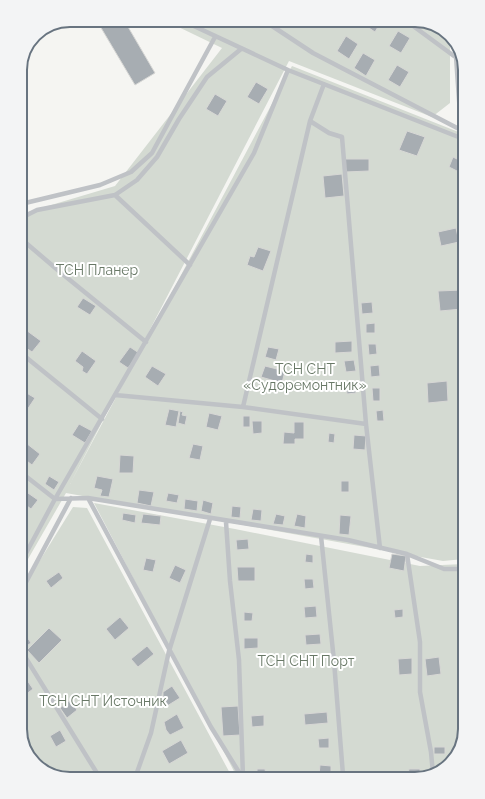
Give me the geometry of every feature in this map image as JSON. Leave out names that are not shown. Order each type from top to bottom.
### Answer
[{"type":"lane","points":[[195,27],[288,70],[458,137]]},
{"type":"lane","points":[[274,27],[313,53],[458,128]]},
{"type":"lane","points":[[415,27],[454,56]]},
{"type":"lane","points":[[27,203],[100,185],[132,172],[152,153],[215,37]]},
{"type":"lane","points":[[27,215],[37,210],[115,195],[137,180],[157,157],[179,119],[207,77],[241,49]]},
{"type":"lane","points":[[454,52],[458,105]]},
{"type":"lane","points":[[27,551],[55,498],[102,419],[254,153],[288,70]]},
{"type":"lane","points":[[244,407],[310,121],[324,84]]},
{"type":"lane","points":[[310,121],[329,133],[342,137],[366,424],[380,548]]},
{"type":"lane","points":[[115,195],[134,215],[190,265]]},
{"type":"lane","points":[[27,244],[146,342]]},
{"type":"lane","points":[[27,358],[102,419]]},
{"type":"lane","points":[[115,395],[244,407],[366,424]]},
{"type":"lane","points":[[27,477],[55,498],[88,498],[210,520],[321,536],[407,554],[444,569],[458,569]]},
{"type":"lane","points":[[27,580],[71,498]]},
{"type":"lane","points":[[88,498],[211,727],[240,772]]},
{"type":"lane","points":[[137,772],[151,733],[169,651],[210,520]]},
{"type":"lane","points":[[226,522],[230,581],[239,660],[243,772]]},
{"type":"lane","points":[[321,536],[334,661],[343,772]]},
{"type":"lane","points":[[407,554],[420,642],[420,692],[433,769]]},
{"type":"lane","points":[[27,660],[96,772]]},
{"type":"green space","name":"ТСН СНТ «Судоремонтник»","points":[[178,27],[418,27],[429,29],[439,34],[450,45],[450,103],[432,117],[289,61],[70,484],[292,66],[458,132],[458,560],[443,561],[66,493],[27,561],[27,212],[115,186],[222,48]]},
{"type":"green space","name":"ТСН СНТ Порт","points":[[94,503],[235,529],[420,566],[458,564],[458,729],[454,748],[439,765],[421,772],[234,772]]},
{"type":"green space","name":"ТСН СНТ Источник","points":[[73,507],[87,508],[229,772],[67,772],[56,770],[46,765],[31,748],[27,729],[27,581]]},
{"type":"building","points":[[101,27],[128,27],[155,73],[135,85]]},
{"type":"building","points":[[368,27],[378,27],[375,32]]},
{"type":"building","points":[[398,31],[410,38],[401,53],[389,46]]},
{"type":"building","points":[[346,36],[358,44],[349,59],[337,51]]},
{"type":"building","points":[[363,53],[375,60],[366,76],[354,68]]},
{"type":"building","points":[[397,65],[409,72],[400,87],[388,80]]},
{"type":"building","points":[[256,82],[268,89],[259,104],[247,97]]},
{"type":"building","points":[[215,94],[227,101],[218,116],[206,109]]},
{"type":"building","points":[[407,131],[425,137],[417,156],[399,150]]},
{"type":"building","points":[[453,157],[458,160],[458,172],[449,167]]},
{"type":"building","points":[[345,159],[369,159],[369,171],[345,172]]},
{"type":"building","points":[[342,174],[344,196],[325,198],[323,176]]},
{"type":"building","points":[[456,228],[458,242],[441,246],[438,232]]},
{"type":"building","points":[[258,247],[271,251],[263,271],[247,265],[250,256],[254,257]]},
{"type":"building","points":[[458,290],[458,309],[440,311],[438,291]]},
{"type":"building","points":[[83,298],[96,306],[90,315],[77,307]]},
{"type":"building","points":[[372,302],[373,313],[362,314],[361,303]]},
{"type":"building","points":[[375,323],[375,333],[366,333],[366,324]]},
{"type":"building","points":[[27,331],[41,341],[32,352],[27,348]]},
{"type":"building","points":[[352,341],[352,352],[335,353],[335,342]]},
{"type":"building","points":[[368,344],[376,344],[377,354],[369,355]]},
{"type":"building","points":[[130,347],[139,353],[128,368],[119,362]]},
{"type":"building","points":[[268,347],[279,349],[276,360],[265,357]]},
{"type":"building","points":[[82,351],[96,361],[87,374],[82,371],[83,367],[75,361]]},
{"type":"building","points":[[354,360],[356,371],[346,372],[344,361]]},
{"type":"building","points":[[379,365],[380,376],[371,377],[370,366]]},
{"type":"building","points":[[152,366],[166,374],[158,386],[145,377]]},
{"type":"building","points":[[265,366],[285,371],[282,383],[261,377]]},
{"type":"building","points":[[447,381],[448,401],[428,403],[427,383]]},
{"type":"building","points":[[355,382],[356,393],[347,394],[346,383]]},
{"type":"building","points":[[372,388],[380,388],[380,401],[373,401]]},
{"type":"building","points":[[27,393],[35,398],[27,410]]},
{"type":"building","points":[[169,409],[179,411],[176,427],[165,425]]},
{"type":"building","points":[[383,410],[384,421],[377,421],[376,411]]},
{"type":"building","points":[[180,411],[183,412],[182,415],[187,416],[185,425],[178,423]]},
{"type":"building","points":[[209,413],[222,416],[218,430],[206,427]]},
{"type":"building","points":[[243,416],[250,416],[250,427],[243,427]]},
{"type":"building","points":[[252,421],[262,421],[262,433],[253,434]]},
{"type":"building","points":[[294,422],[304,422],[304,439],[295,439],[295,444],[283,444],[284,432],[294,433]]},
{"type":"building","points":[[79,424],[92,431],[85,443],[72,435]]},
{"type":"building","points":[[329,433],[335,434],[334,443],[328,442]]},
{"type":"building","points":[[354,435],[366,436],[365,450],[353,449]]},
{"type":"building","points":[[27,444],[40,454],[32,465],[27,461]]},
{"type":"building","points":[[193,444],[203,446],[200,460],[189,458]]},
{"type":"building","points":[[120,455],[134,456],[133,473],[119,473]]},
{"type":"building","points":[[49,476],[59,482],[54,490],[45,484]]},
{"type":"building","points":[[97,476],[113,479],[109,497],[100,496],[102,490],[94,488]]},
{"type":"building","points":[[341,481],[349,481],[349,492],[341,492]]},
{"type":"building","points":[[139,490],[154,492],[151,506],[137,503]]},
{"type":"building","points":[[28,493],[38,500],[31,509],[27,506]]},
{"type":"building","points":[[168,493],[179,495],[177,503],[166,501]]},
{"type":"building","points":[[185,499],[198,501],[197,511],[184,509]]},
{"type":"building","points":[[203,500],[213,503],[211,514],[201,511]]},
{"type":"building","points":[[232,506],[241,507],[240,518],[231,517]]},
{"type":"building","points":[[253,509],[262,510],[261,521],[251,520]]},
{"type":"building","points":[[123,513],[136,515],[135,523],[122,520]]},
{"type":"building","points":[[143,514],[161,516],[160,525],[141,523]]},
{"type":"building","points":[[276,514],[285,516],[283,525],[273,524]]},
{"type":"building","points":[[297,514],[306,516],[305,528],[294,526]]},
{"type":"building","points":[[340,515],[351,516],[349,535],[339,534]]},
{"type":"building","points":[[248,539],[249,549],[237,550],[236,540]]},
{"type":"building","points":[[306,554],[313,555],[313,563],[305,562]]},
{"type":"building","points":[[392,554],[406,556],[404,571],[389,568]]},
{"type":"building","points":[[146,558],[156,560],[153,572],[143,570]]},
{"type":"building","points":[[175,565],[186,570],[180,583],[169,578]]},
{"type":"building","points":[[237,567],[255,567],[255,581],[238,581]]},
{"type":"building","points":[[59,572],[63,578],[51,588],[46,581]]},
{"type":"building","points":[[304,579],[313,579],[314,588],[305,589]]},
{"type":"building","points":[[316,606],[317,617],[305,618],[304,607]]},
{"type":"building","points":[[403,609],[403,617],[395,618],[394,610]]},
{"type":"building","points":[[244,612],[253,613],[252,621],[244,621]]},
{"type":"building","points":[[120,617],[129,628],[115,640],[106,629]]},
{"type":"building","points":[[49,628],[62,640],[39,663],[27,650]]},
{"type":"building","points":[[320,634],[321,644],[306,645],[305,635]]},
{"type":"building","points":[[27,637],[31,643],[27,646]]},
{"type":"building","points":[[244,638],[258,638],[258,648],[244,649]]},
{"type":"building","points":[[147,646],[154,654],[138,667],[131,659]]},
{"type":"building","points":[[439,657],[441,674],[427,676],[425,659]]},
{"type":"building","points":[[412,658],[412,674],[399,675],[398,659]]},
{"type":"building","points":[[27,680],[33,689],[27,694]]},
{"type":"building","points":[[172,686],[180,698],[167,706],[163,699],[163,692]]},
{"type":"building","points":[[70,700],[77,710],[67,718],[60,708]]},
{"type":"building","points":[[238,706],[240,735],[223,736],[221,707]]},
{"type":"building","points":[[327,712],[328,723],[305,725],[304,714]]},
{"type":"building","points":[[177,714],[184,728],[170,735],[166,730],[164,722]]},
{"type":"building","points":[[264,715],[264,726],[252,727],[251,716]]},
{"type":"building","points":[[60,730],[66,741],[56,747],[50,736]]},
{"type":"building","points":[[329,738],[329,748],[319,748],[318,739]]},
{"type":"building","points":[[181,740],[188,753],[169,764],[162,751]]},
{"type":"building","points":[[434,747],[445,747],[445,754],[434,754]]},
{"type":"building","points":[[320,765],[331,766],[331,772],[319,772]]},
{"type":"building","points":[[257,769],[265,769],[265,772],[257,772]]},
{"type":"building","points":[[409,769],[420,769],[420,772],[408,772]]},
{"type":"park label","name":"ТСН Планер","points":[[97,270]]}]
